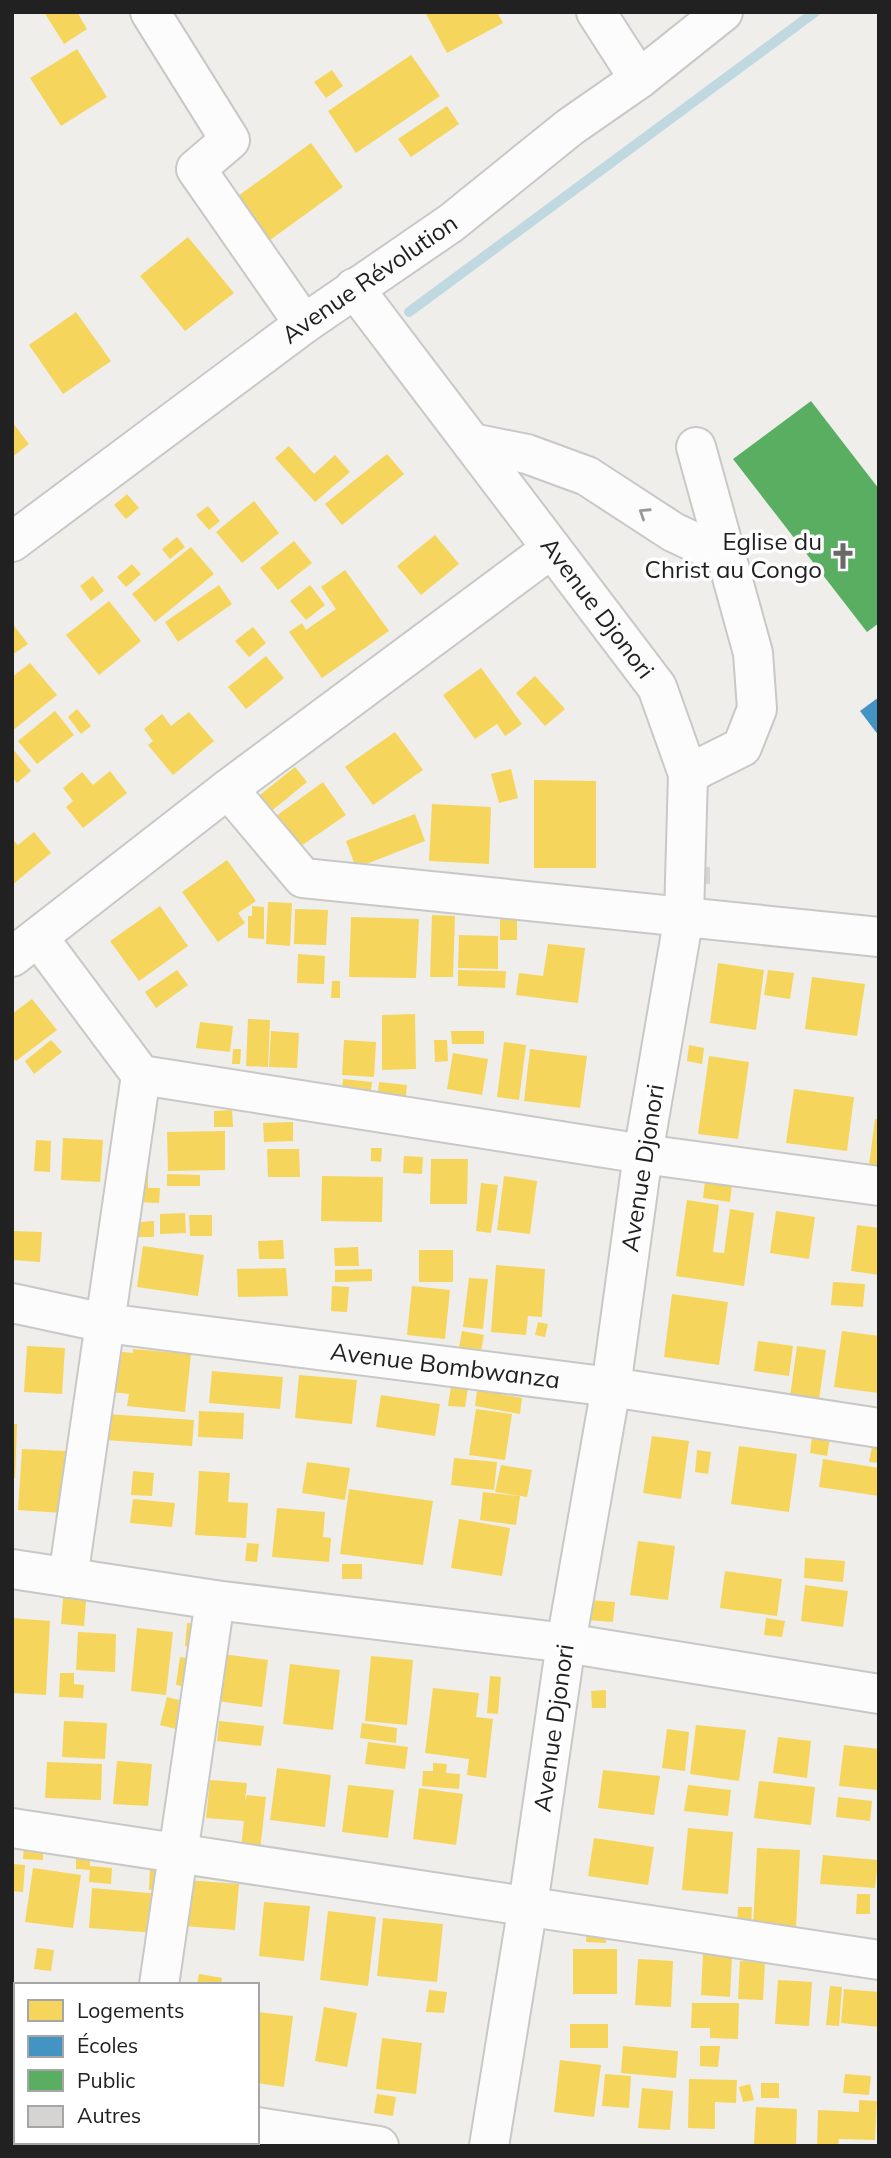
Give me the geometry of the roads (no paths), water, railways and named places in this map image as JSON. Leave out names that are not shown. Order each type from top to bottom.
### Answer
[{"type":"street","points":[[150,12],[230,140],[197,169],[304,324]]},
{"type":"street","points":[[596,12],[639,79]]},
{"type":"street","name":"Avenue Révolution","points":[[12,542],[304,324],[451,223],[570,127],[639,79],[723,12]]},
{"type":"street","name":"Avenue Djonori","points":[[354,288],[657,687],[688,774],[684,916],[643,1154],[611,1387],[566,1643],[489,2146]]},
{"type":"street","points":[[472,443],[527,454],[587,476],[673,532],[726,557]]},
{"type":"street","points":[[688,774],[742,747],[757,709],[753,653],[696,447]]},
{"type":"street","points":[[551,549],[228,789],[25,947],[141,1075],[643,1154],[879,1186]]},
{"type":"street","points":[[228,789],[303,878],[879,937]]},
{"type":"street","points":[[68,1578],[141,1075]]},
{"type":"street","name":"Avenue Bombwanza","points":[[12,1303],[105,1323],[611,1387],[879,1428]]},
{"type":"street","points":[[12,1569],[215,1600],[566,1643],[879,1694]]},
{"type":"street","points":[[159,1983],[215,1600]]},
{"type":"street","points":[[12,1828],[879,1960]]},
{"type":"street","points":[[259,2127],[379,2146]]},
{"type":"waterway","points":[[409,312],[815,12]]},
{"type":"place","name":"Eglise du Christ au Congo","points":[[843,556]]}]
